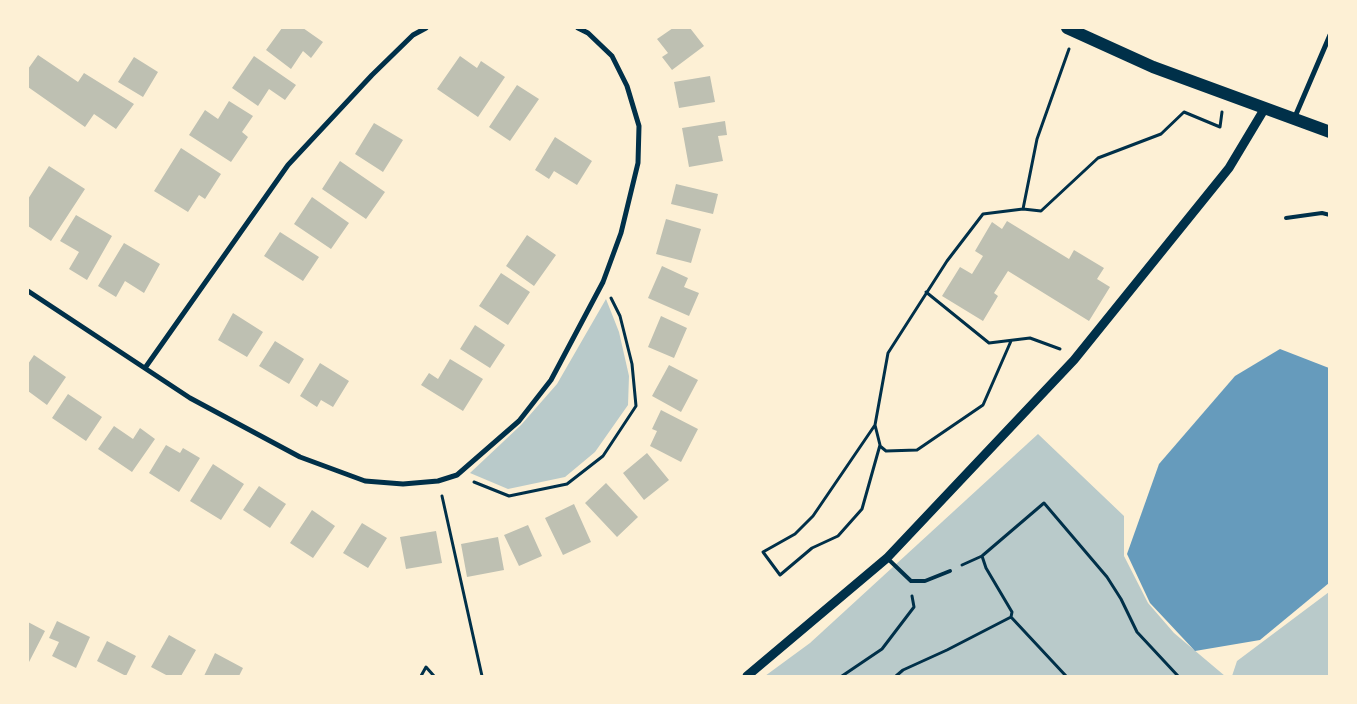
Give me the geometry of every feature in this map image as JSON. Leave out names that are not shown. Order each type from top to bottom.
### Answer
[{"type":"main road","points":[[1071,30],[1153,67],[1330,132]]},
{"type":"street","points":[[145,368],[288,166],[372,75],[413,35],[426,28]]},
{"type":"street","points":[[28,291],[190,398],[300,457],[365,481],[403,484],[438,481],[457,475],[518,422],[551,380],[603,282],[621,233],[638,163],[638,126],[627,86],[612,56],[588,33],[578,28]]},
{"type":"street","points":[[1294,119],[1330,35]]},
{"type":"street","points":[[747,676],[887,558],[1074,360],[1229,168],[1265,108]]},
{"type":"lane","points":[[1286,218],[1322,213],[1330,215]]},
{"type":"lane","points":[[887,558],[910,581],[925,581],[950,571]]},
{"type":"path","points":[[1023,208],[1037,139],[1071,30]]},
{"type":"path","points":[[875,425],[880,445],[862,509],[838,536],[812,548],[780,575],[764,552],[795,534],[813,516],[875,425],[888,354],[926,292],[983,214],[1023,208],[1041,211],[1098,158],[1161,134],[1184,112],[1220,126],[1224,93]]},
{"type":"path","points":[[457,475],[509,496],[567,484],[603,456],[636,406],[632,364],[620,316],[603,282]]},
{"type":"path","points":[[926,292],[988,343],[1030,338],[1064,351]]},
{"type":"path","points":[[880,445],[886,451],[918,450],[983,404],[1011,341]]},
{"type":"path","points":[[438,481],[482,676]]},
{"type":"path","points":[[950,571],[982,556],[1044,503],[1107,577],[1121,599],[1137,632],[1178,676]]},
{"type":"path","points":[[982,556],[986,568],[1012,612],[1011,616],[1066,676]]},
{"type":"path","points":[[842,676],[882,649],[914,607],[910,581]]},
{"type":"path","points":[[896,676],[902,670],[947,650],[1011,616]]},
{"type":"path","points":[[421,676],[426,667],[434,676]]},
{"type":"shaded area","points":[[606,299],[619,332],[629,376],[628,405],[595,452],[565,477],[508,489],[470,473],[521,425],[557,384]]},
{"type":"shaded area","points":[[1038,434],[1124,516],[1124,556],[1148,603],[1174,633],[1225,676],[765,676],[810,643]]},
{"type":"shaded area","points":[[1329,592],[1329,676],[1232,676],[1237,661]]},
{"type":"water","points":[[1280,349],[1329,368],[1329,583],[1260,640],[1195,651],[1150,603],[1127,554],[1159,464],[1235,376]]},
{"type":"building","points":[[282,28],[303,28],[323,42],[311,58],[303,51],[291,69],[266,50]]},
{"type":"building","points":[[673,28],[690,28],[704,46],[672,70],[662,57],[668,53],[657,39]]},
{"type":"building","points":[[38,55],[78,82],[84,73],[134,104],[116,129],[94,114],[85,127],[28,87],[28,69]]},
{"type":"building","points":[[254,56],[296,85],[285,100],[269,89],[258,106],[232,88]]},
{"type":"building","points":[[460,56],[477,68],[481,61],[505,77],[478,117],[437,89]]},
{"type":"building","points":[[134,57],[158,72],[143,97],[118,82]]},
{"type":"building","points":[[710,76],[715,102],[679,108],[674,82]]},
{"type":"building","points":[[517,85],[539,99],[510,141],[489,127]]},
{"type":"building","points":[[229,101],[253,116],[242,132],[248,137],[231,162],[189,135],[205,110],[218,119]]},
{"type":"building","points":[[725,121],[727,135],[718,136],[723,161],[689,167],[682,128]]},
{"type":"building","points":[[374,123],[403,140],[383,172],[355,154]]},
{"type":"building","points":[[555,137],[592,161],[577,185],[554,171],[549,179],[535,170]]},
{"type":"building","points":[[181,148],[221,174],[205,199],[199,195],[188,212],[154,191]]},
{"type":"building","points":[[340,161],[385,192],[366,219],[322,189]]},
{"type":"building","points":[[49,166],[85,189],[51,241],[28,226],[28,199]]},
{"type":"building","points":[[676,184],[718,194],[713,214],[671,204]]},
{"type":"building","points":[[312,197],[349,223],[331,249],[294,224]]},
{"type":"building","points":[[76,215],[112,236],[87,280],[69,269],[79,252],[60,241]]},
{"type":"building","points":[[666,219],[701,229],[691,263],[656,254]]},
{"type":"building","points":[[1007,221],[1069,259],[1074,250],[1104,268],[1097,279],[1110,287],[1089,321],[1008,271],[994,293],[998,296],[983,321],[942,296],[960,267],[972,274],[983,256],[975,251],[992,222],[1002,229]]},
{"type":"building","points":[[280,232],[319,257],[303,281],[264,256]]},
{"type":"building","points":[[527,235],[556,255],[534,286],[506,266]]},
{"type":"building","points":[[124,243],[160,264],[144,293],[125,281],[116,297],[98,286]]},
{"type":"building","points":[[662,266],[688,278],[684,287],[699,293],[689,316],[648,298]]},
{"type":"building","points":[[501,273],[530,292],[508,325],[479,306]]},
{"type":"building","points":[[233,313],[263,332],[247,357],[218,340]]},
{"type":"building","points":[[661,316],[687,328],[674,358],[648,347]]},
{"type":"building","points":[[475,325],[505,345],[490,368],[460,349]]},
{"type":"building","points":[[275,341],[304,359],[289,384],[259,366]]},
{"type":"building","points":[[34,355],[66,377],[47,405],[28,391],[28,364]]},
{"type":"building","points":[[450,359],[483,379],[463,411],[421,385],[429,373],[438,379]]},
{"type":"building","points":[[320,363],[349,381],[333,407],[321,400],[317,407],[300,396]]},
{"type":"building","points":[[669,365],[698,380],[681,412],[652,396]]},
{"type":"building","points":[[68,394],[102,417],[86,441],[52,418]]},
{"type":"building","points":[[661,410],[698,429],[681,462],[650,446],[657,431],[652,429]]},
{"type":"building","points":[[114,426],[133,439],[140,428],[155,439],[132,472],[98,449]]},
{"type":"building","points":[[166,445],[180,453],[183,448],[200,458],[179,492],[149,473]]},
{"type":"building","points":[[647,453],[669,480],[644,500],[623,473]]},
{"type":"building","points":[[213,464],[244,484],[221,520],[190,501]]},
{"type":"building","points":[[606,483],[638,517],[617,537],[585,503]]},
{"type":"building","points":[[259,486],[286,504],[270,528],[243,510]]},
{"type":"building","points":[[574,504],[591,542],[563,555],[545,518]]},
{"type":"building","points":[[312,510],[335,526],[313,558],[290,543]]},
{"type":"building","points":[[362,523],[387,538],[368,568],[343,553]]},
{"type":"building","points":[[528,525],[542,556],[519,566],[504,535]]},
{"type":"building","points":[[436,531],[442,563],[406,569],[400,537]]},
{"type":"building","points":[[498,537],[504,570],[467,577],[461,544]]},
{"type":"building","points":[[57,621],[90,637],[76,668],[52,656],[59,642],[49,638]]},
{"type":"building","points":[[28,622],[45,631],[28,664]]},
{"type":"building","points":[[169,635],[196,650],[181,676],[168,676],[151,667]]},
{"type":"building","points":[[107,641],[136,656],[126,676],[97,661]]},
{"type":"building","points":[[215,653],[243,668],[239,676],[204,676]]}]
